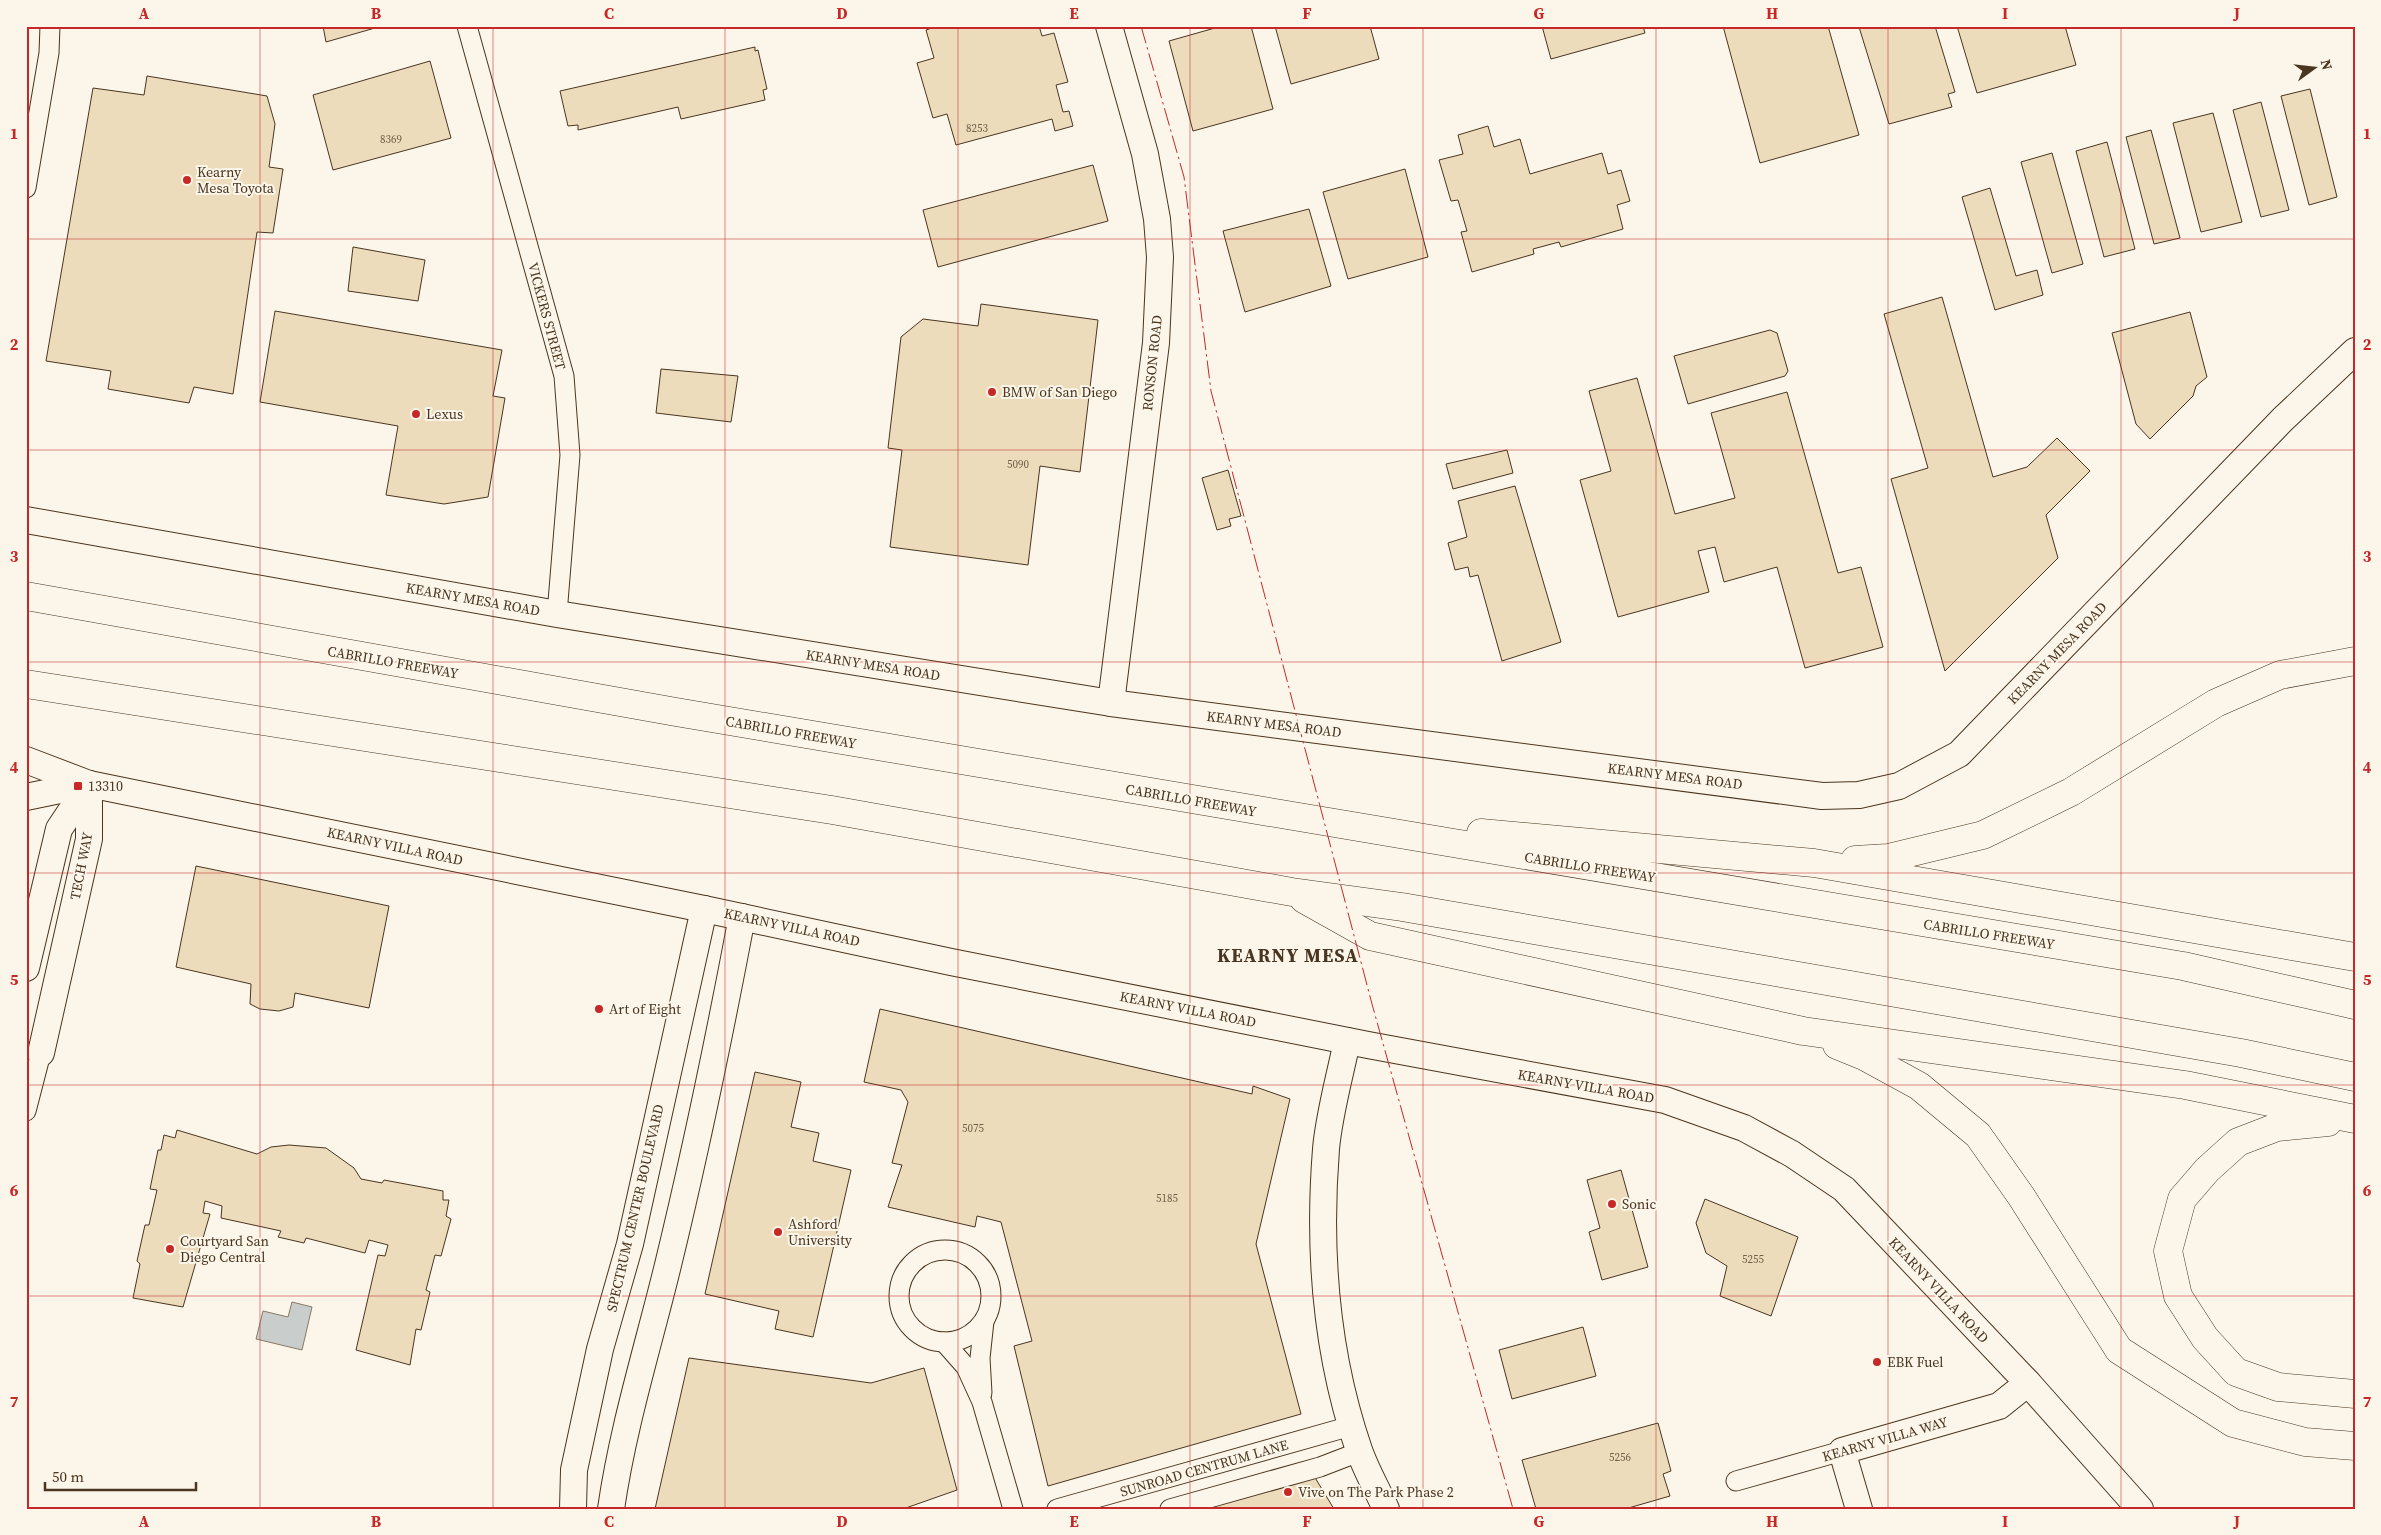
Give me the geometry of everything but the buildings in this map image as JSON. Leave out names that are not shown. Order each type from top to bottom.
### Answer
[{"type":"highway","name":"CABRILLO FREEWAY","points":[[26,596],[685,714],[1263,813],[2183,966],[2355,1005]]},
{"type":"highway","points":[[1814,863],[1888,858],[1983,835],[2071,792],[2216,703],[2280,675],[2355,661]]},
{"type":"highway","points":[[26,684],[822,808],[1292,892],[1402,907],[2231,1051],[2355,1077]]},
{"type":"highway","points":[[1263,813],[1814,863],[2355,957]]},
{"type":"highway","points":[[1292,892],[1370,936],[1803,1031],[2185,1085],[2355,1119]]},
{"type":"highway","points":[[1803,1031],[1864,1056],[1919,1086],[1978,1135],[2021,1196],[2118,1350],[2233,1423],[2305,1442],[2355,1446]]},
{"type":"highway","points":[[2355,1119],[2277,1127],[2238,1142],[2207,1170],[2182,1199],[2168,1251],[2178,1296],[2205,1338],[2236,1372],[2278,1387],[2355,1394]]},
{"type":"street","points":[[26,188],[49,53],[50,26]]},
{"type":"street","name":"VICKERS STREET","points":[[467,26],[564,376],[570,455],[557,614]]},
{"type":"street","name":"RONSON ROAD","points":[[1109,26],[1144,154],[1157,219],[1160,257],[1156,343],[1110,703]]},
{"type":"street","name":"KEARNY MESA ROAD","points":[[26,520],[557,614],[1110,703],[1822,796],[1858,795],[1899,786],[1959,754],[2283,418],[2355,351]]},
{"type":"street","name":"KEARNY VILLA ROAD","points":[[26,760],[89,784],[742,916],[951,962],[1347,1041],[1665,1100],[1744,1128],[1792,1154],[1844,1189],[2028,1383],[2140,1509]]},
{"type":"street","name":"KEARNY VILLA ROAD","points":[[26,797],[89,784]]},
{"type":"street","name":"TECH WAY","points":[[26,968],[59,829],[89,784]]},
{"type":"street","name":"TECH WAY","points":[[26,1111],[41,1053],[89,839],[89,784]]},
{"type":"street","name":"SPECTRUM CENTER BOULEVARD","points":[[573,1509],[574,1470],[600,1349],[630,1244],[704,909]]},
{"type":"street","points":[[611,1509],[616,1470],[639,1372],[668,1266],[742,916]]},
{"type":"street","points":[[1347,1041],[1326,1148],[1323,1260],[1334,1358],[1359,1452],[1386,1509]]},
{"type":"street","points":[[982,1402],[980,1358],[984,1321],[990,1307],[991,1291],[986,1276],[977,1263],[964,1254],[949,1250],[934,1251],[919,1258],[908,1268],[901,1282],[899,1298],[902,1313],[911,1327],[923,1336],[944,1342],[959,1340],[973,1333],[984,1321]]},
{"type":"street","points":[[944,1342],[966,1367],[982,1402],[1013,1509]]},
{"type":"street","name":"KEARNY VILLA WAY","points":[[1736,1481],[1999,1406],[2028,1383]]},
{"type":"street","name":"SUNROAD CENTRUM LANE","points":[[1057,1509],[1352,1426]]},
{"type":"street","points":[[1842,1451],[1859,1509]]},
{"type":"street","points":[[1170,1509],[1320,1467],[1359,1452]]},
{"type":"shaded area","points":[[292,1302],[312,1307],[302,1350],[256,1339],[263,1311],[288,1317]]},
{"type":"power","points":[[1141,26],[1184,177],[1211,391],[1372,1004],[1513,1509]]},
{"type":"place","name":"Kearny Mesa Toyota","points":[[187,180]]},
{"type":"place","name":"BMW of San Diego","points":[[992,392]]},
{"type":"place","name":"Lexus","points":[[416,414]]},
{"type":"place","name":"13310","points":[[78,786]]},
{"type":"place","name":"Art of Eight","points":[[599,1009]]},
{"type":"place","name":"Sonic","points":[[1612,1204]]},
{"type":"place","name":"Ashford University","points":[[778,1232]]},
{"type":"place","name":"Courtyard San Diego Central","points":[[170,1249]]},
{"type":"place","name":"EBK Fuel","points":[[1877,1362]]},
{"type":"place","name":"Vive on The Park Phase 2","points":[[1288,1492]]},
{"type":"district","name":"KEARNY MESA","points":[[1288,955]]}]
